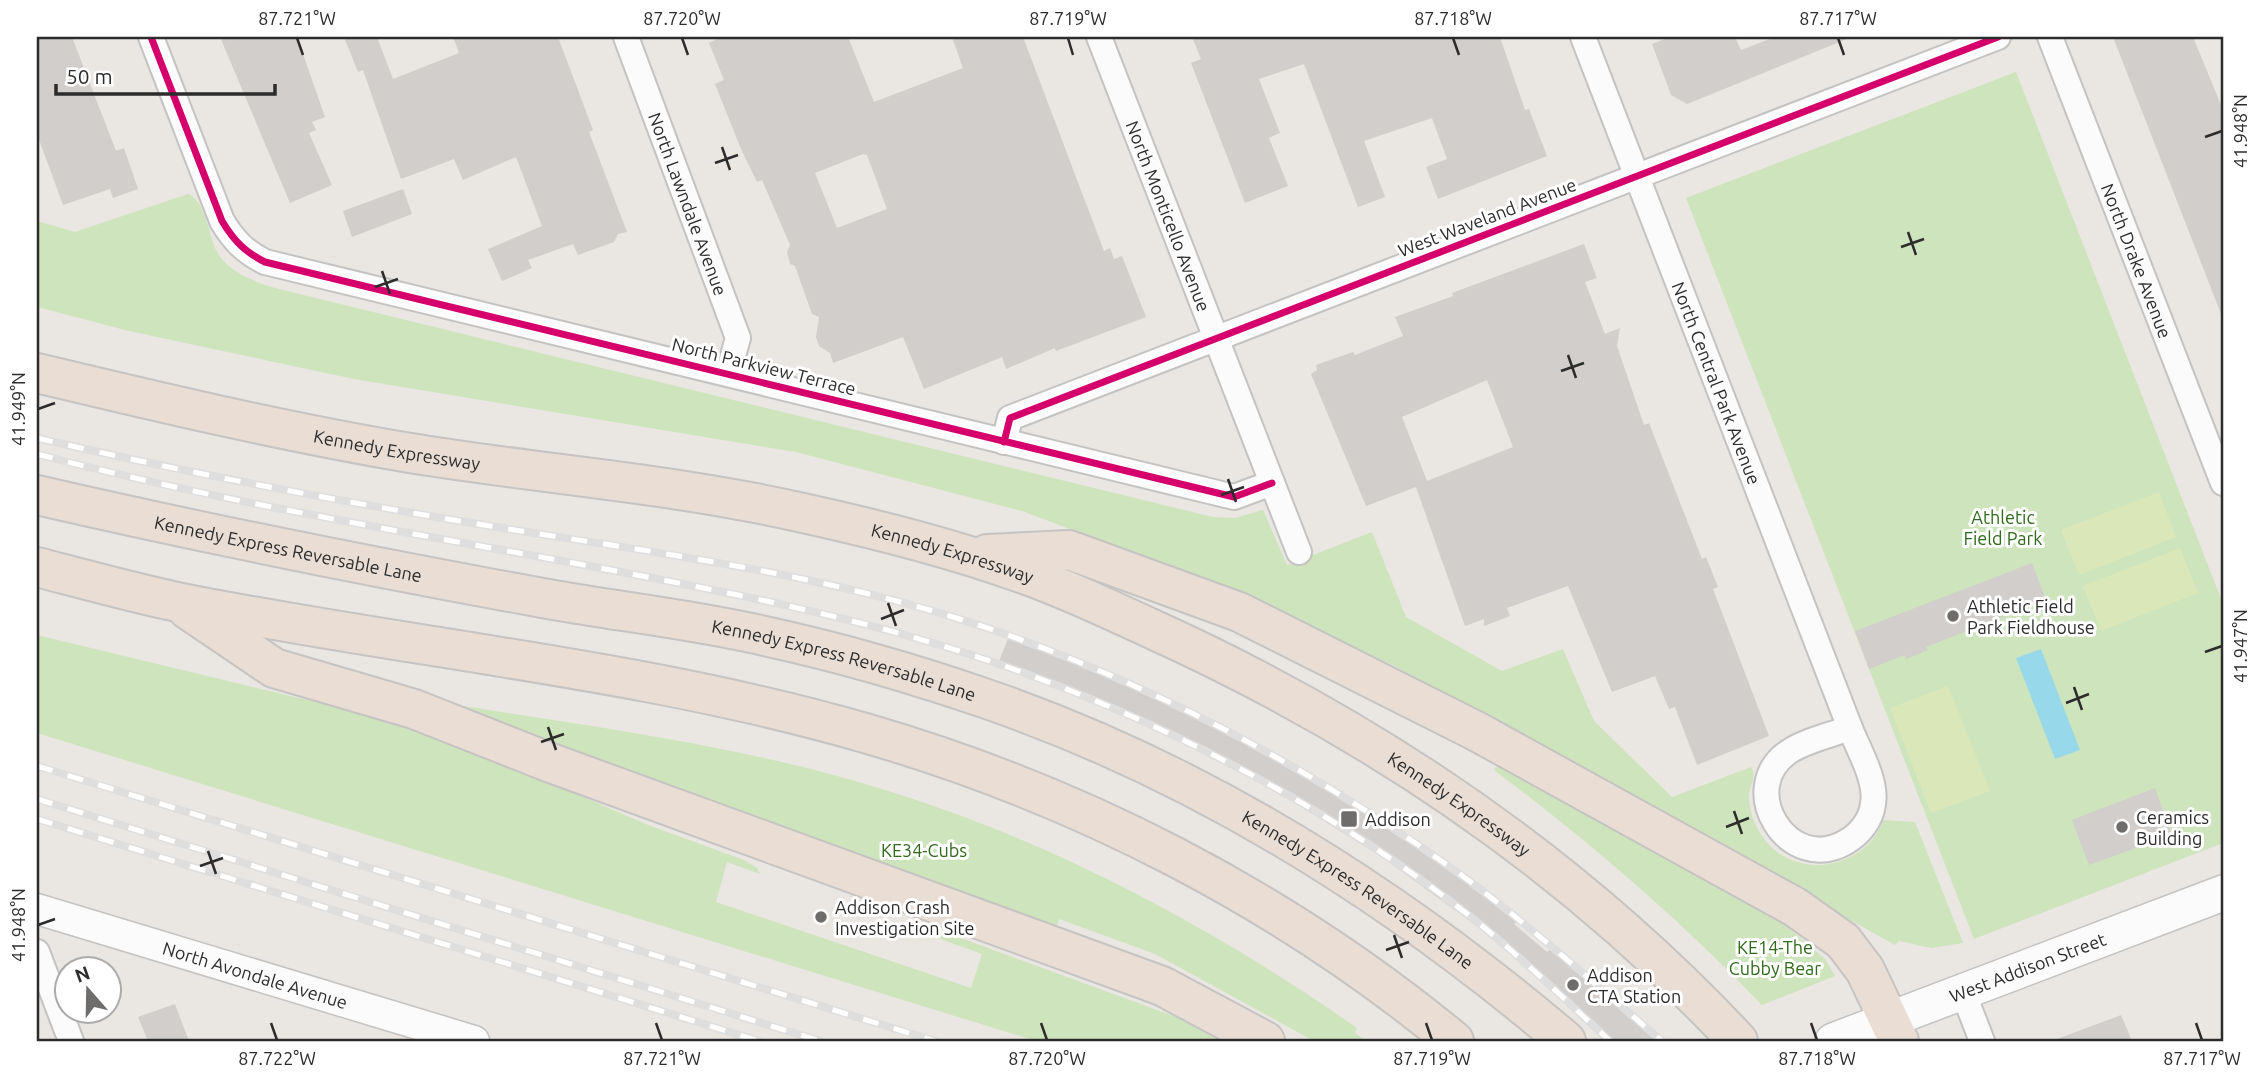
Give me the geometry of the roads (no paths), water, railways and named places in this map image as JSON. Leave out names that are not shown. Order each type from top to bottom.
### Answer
[{"type":"highway","name":"Kennedy Expressway","points":[[37,373],[137,397],[403,452],[632,483],[802,512],[967,555],[1024,574],[1241,671],[1375,745],[1486,818],[1582,893],[1676,978],[1738,1041]]},
{"type":"highway","name":"Kennedy Express Reversable Lane","points":[[37,495],[224,538],[766,636],[884,666],[986,698],[1095,740],[1188,784],[1287,836],[1400,911],[1566,1041]]},
{"type":"highway","points":[[967,555],[1069,550],[1184,591],[1300,640],[1476,731],[1795,907],[1843,942],[1865,970],[1895,1030]]},
{"type":"highway","points":[[37,567],[176,601],[626,679],[864,733],[942,758],[1071,808],[1188,863],[1299,929],[1422,1015],[1454,1041]]},
{"type":"highway","points":[[176,601],[274,668],[414,709],[551,763],[1163,986],[1265,1041]]},
{"type":"main road","name":"West Addison Street","points":[[1836,1040],[1895,1030],[1963,992],[2223,893]]},
{"type":"street","name":"North Parkview Terrace","points":[[151,37],[222,221],[233,239],[248,253],[265,262],[1234,497],[1272,483]]},
{"type":"street","name":"North Lawndale Avenue","points":[[626,37],[738,338],[728,373]]},
{"type":"street","name":"North Monticello Avenue","points":[[1099,37],[1299,552]]},
{"type":"street","name":"North Central Park Avenue","points":[[1583,37],[1871,782],[1873,804],[1867,822],[1855,837],[1838,847],[1819,850],[1800,846],[1783,836],[1772,821],[1766,802],[1767,783],[1775,765],[1789,752],[1850,729]]},
{"type":"street","name":"West Waveland Avenue","points":[[1004,442],[1010,418],[1998,37]]},
{"type":"street","name":"North Drake Avenue","points":[[2050,37],[2223,483]]},
{"type":"street","name":"North Avondale Avenue","points":[[37,909],[474,1041]]},
{"type":"street","points":[[37,952],[71,1041]]},
{"type":"street","points":[[1963,992],[1982,1041]]},
{"type":"water","points":[[2041,649],[2080,750],[2055,759],[2016,658]]},
{"type":"railway","points":[[37,438],[319,496],[748,568],[876,596],[1002,633],[1123,681],[1183,709],[1299,770],[1356,804],[1490,896],[1662,1041]]},
{"type":"railway","points":[[37,454],[240,501],[790,606],[943,646],[1055,685],[1177,737],[1237,767],[1353,834],[1481,925],[1610,1041]]},
{"type":"railway","points":[[37,766],[935,1041]]},
{"type":"railway","points":[[37,799],[820,1041]]},
{"type":"railway","points":[[37,819],[759,1041]]},
{"type":"place","name":"Athletic Field Park Fieldhouse","points":[[1953,616]]},
{"type":"place","name":"Addison","points":[[1349,819]]},
{"type":"place","name":"Ceramics Building","points":[[2122,827]]},
{"type":"place","name":"Addison Crash Investigation Site","points":[[821,917]]},
{"type":"place","name":"Addison CTA Station","points":[[1573,985]]},
{"type":"park label","name":"Athletic Field Park","points":[[2003,527]]},
{"type":"park label","name":"KE34-Cubs","points":[[924,850]]},
{"type":"park label","name":"KE14-The Cubby Bear","points":[[1775,957]]}]
